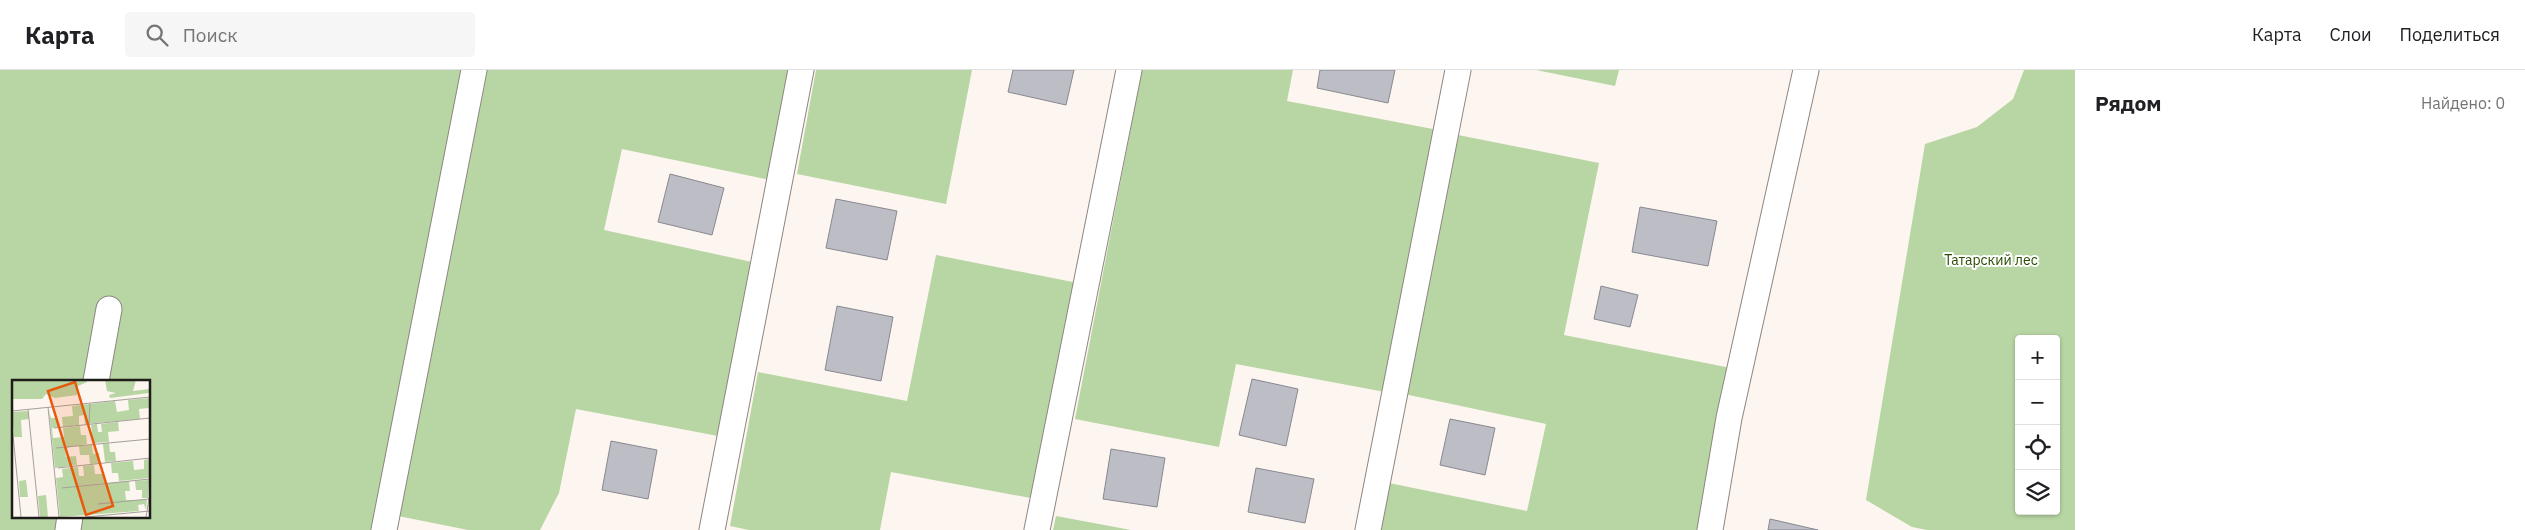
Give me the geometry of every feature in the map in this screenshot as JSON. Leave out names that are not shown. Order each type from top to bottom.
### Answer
[{"type":"street","points":[[384,530],[474,70]]},
{"type":"street","points":[[712,530],[801,70]]},
{"type":"street","points":[[1038,530],[1129,70]]},
{"type":"street","points":[[1368,530],[1458,70]]},
{"type":"street","points":[[1710,530],[1729,418],[1806,70]]},
{"type":"street","points":[[96,380],[109,309]]},
{"type":"green space","points":[[0,70],[469,70],[378,530],[72,530],[75,518],[150,518],[150,380],[12,380],[12,518],[61,518],[59,530],[0,530]]},
{"type":"green space","points":[[484,70],[790,70],[770,180],[622,149],[604,230],[752,262],[718,436],[576,409],[559,493],[540,530],[468,530],[398,516]]},
{"type":"green space","points":[[816,70],[972,70],[946,204],[797,174]]},
{"type":"green space","points":[[1142,70],[1293,70],[1287,101],[1438,130],[1385,392],[1236,364],[1219,447],[1075,419]]},
{"type":"green space","points":[[1536,70],[1619,70],[1615,86]]},
{"type":"green space","name":"Татарский лес","points":[[2024,70],[2075,70],[2075,530],[1927,530],[1912,527],[1866,500],[1925,144],[1977,127],[2013,99]]},
{"type":"green space","points":[[1453,134],[1599,163],[1564,335],[1731,368],[1699,530],[1379,530],[1389,483],[1527,511],[1546,424],[1404,394]]},
{"type":"green space","points":[[936,255],[1078,283],[1036,499],[891,472],[880,530],[749,530],[730,526],[758,372],[907,401]]},
{"type":"green space","points":[[1056,516],[1131,530],[1053,530]]},
{"type":"building","points":[[1013,70],[1074,70],[1066,105],[1008,92]]},
{"type":"building","points":[[1320,70],[1395,70],[1388,103],[1317,88]]},
{"type":"building","points":[[670,174],[724,188],[712,235],[658,222]]},
{"type":"building","points":[[836,199],[897,211],[887,260],[826,248]]},
{"type":"building","points":[[1640,207],[1717,221],[1708,266],[1632,252]]},
{"type":"building","points":[[1601,286],[1638,295],[1630,327],[1594,319]]},
{"type":"building","points":[[837,306],[893,317],[881,381],[825,370]]},
{"type":"building","points":[[1252,379],[1298,389],[1286,446],[1239,435]]},
{"type":"building","points":[[1450,419],[1495,428],[1485,475],[1440,465]]},
{"type":"building","points":[[611,441],[657,450],[648,499],[602,490]]},
{"type":"building","points":[[1111,449],[1165,458],[1157,507],[1103,499]]},
{"type":"building","points":[[1256,468],[1314,479],[1305,523],[1248,512]]},
{"type":"building","points":[[1770,519],[1818,530],[1768,530]]}]
